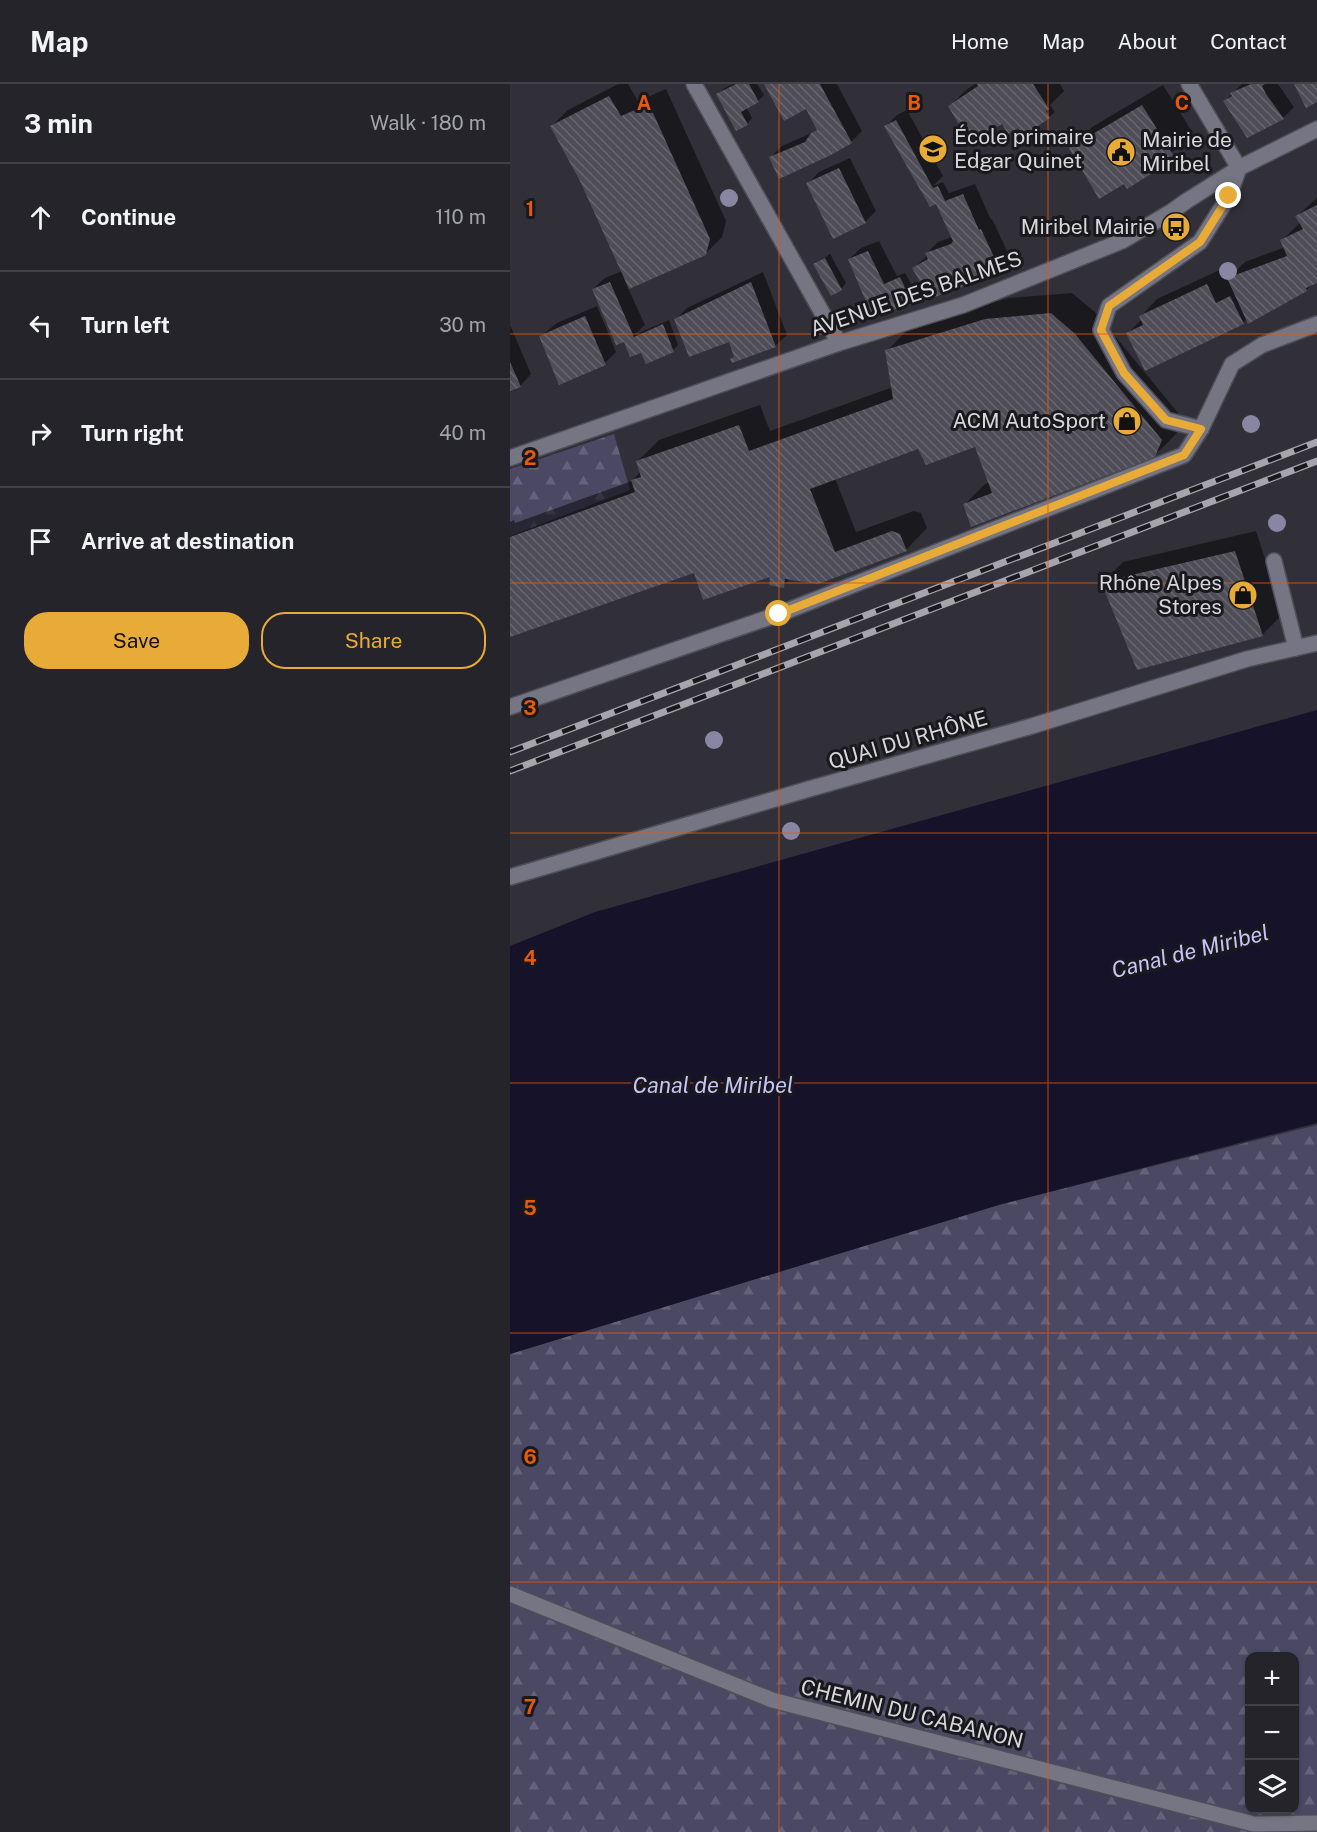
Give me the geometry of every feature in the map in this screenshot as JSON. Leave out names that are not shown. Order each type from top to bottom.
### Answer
[{"type":"street","points":[[694,84],[839,343]]},
{"type":"street","points":[[1189,84],[1239,168],[1229,196],[1200,242],[1109,306],[1101,330],[1124,373],[1166,420],[1201,429]]},
{"type":"street","name":"AVENUE DES BALMES","points":[[510,458],[839,343],[963,305],[1122,241],[1239,168],[1317,129]]},
{"type":"street","points":[[510,707],[779,614],[1184,455],[1201,429],[1232,364],[1262,345],[1317,324]]},
{"type":"street","points":[[1274,561],[1296,648]]},
{"type":"street","name":"QUAI DU RHÔNE","points":[[510,877],[1032,726],[1247,659],[1317,643]]},
{"type":"street","name":"CHEMIN DU CABANON","points":[[510,1594],[772,1700],[1254,1824],[1317,1823]]},
{"type":"green space","points":[[614,434],[630,490],[510,536],[510,469]]},
{"type":"green space","points":[[1317,1125],[1317,1832],[510,1832],[510,1354],[1002,1204]]},
{"type":"water","name":"Canal de Miribel","points":[[1317,710],[1317,1123],[1002,1204],[510,1354],[510,946],[595,912]]},
{"type":"building","points":[[736,84],[749,84],[759,102],[741,112],[748,125],[736,131],[716,94]]},
{"type":"building","points":[[764,84],[820,84],[852,143],[779,179],[769,157],[805,142],[811,133],[817,130],[806,109],[784,121]]},
{"type":"building","points":[[977,84],[1033,84],[1049,109],[1046,111],[1050,118],[1023,136],[1018,128],[1008,134],[1002,124],[970,143],[948,106],[978,86]]},
{"type":"building","points":[[1251,84],[1265,84],[1262,86],[1266,94],[1284,119],[1247,138],[1223,101],[1232,96],[1230,93]]},
{"type":"building","points":[[1294,84],[1317,84],[1317,102],[1306,108]]},
{"type":"building","points":[[609,96],[621,116],[649,104],[710,239],[706,255],[629,289],[580,181],[550,126]]},
{"type":"building","name":"Mairie de Miribel","points":[[1142,105],[1173,155],[1148,170],[1151,174],[1127,189],[1124,184],[1099,199],[1069,148]]},
{"type":"building","points":[[896,120],[933,188],[938,186],[945,201],[963,194],[1001,272],[930,299],[912,268],[928,259],[925,253],[951,244],[953,241],[936,204],[930,207],[884,126]]},
{"type":"building","points":[[839,168],[866,223],[833,239],[806,183]]},
{"type":"building","points":[[1317,205],[1317,283],[1248,324],[1227,278],[1287,256],[1280,240],[1303,229],[1295,216]]},
{"type":"building","points":[[868,251],[884,284],[900,277],[913,304],[872,316],[848,259]]},
{"type":"building","points":[[825,258],[842,290],[831,296],[813,264]]},
{"type":"building","points":[[610,282],[634,337],[663,324],[674,352],[646,364],[641,353],[630,357],[624,342],[616,345],[592,289]]},
{"type":"building","points":[[751,282],[776,347],[732,363],[730,359],[734,357],[729,342],[689,357],[674,319]]},
{"type":"building","points":[[1207,284],[1216,303],[1230,296],[1244,324],[1145,371],[1126,333],[1143,325],[1139,316]]},
{"type":"building","points":[[1051,313],[1075,334],[1162,440],[1155,457],[971,527],[963,504],[992,493],[975,447],[926,465],[918,449],[810,489],[835,552],[892,531],[900,534],[907,551],[818,584],[785,579],[784,588],[769,585],[770,577],[703,600],[694,573],[510,637],[510,537],[635,492],[631,480],[641,477],[636,461],[739,425],[749,451],[893,399],[885,350],[985,319]]},
{"type":"building","points":[[585,316],[606,365],[559,385],[539,336]]},
{"type":"building","points":[[510,362],[521,387],[510,391]]},
{"type":"building","points":[[1235,551],[1263,636],[1137,670],[1101,582]]},
{"type":"railway","points":[[510,752],[1317,442]]},
{"type":"railway","points":[[510,771],[1317,461]]},
{"type":"place","name":"École primaire Edgar Quinet","points":[[933,149]]},
{"type":"place","name":"Mairie de Miribel","points":[[1121,152]]},
{"type":"place","name":"Miribel Mairie","points":[[1176,227]]},
{"type":"place","name":"ACM AutoSport","points":[[1127,421]]},
{"type":"place","name":"Rhône Alpes Stores","points":[[1243,595]]},
{"type":"route","points":[[779,614],[1184,455],[1201,429],[1166,420],[1124,373],[1101,330],[1109,306],[1200,242],[1229,196]]}]
